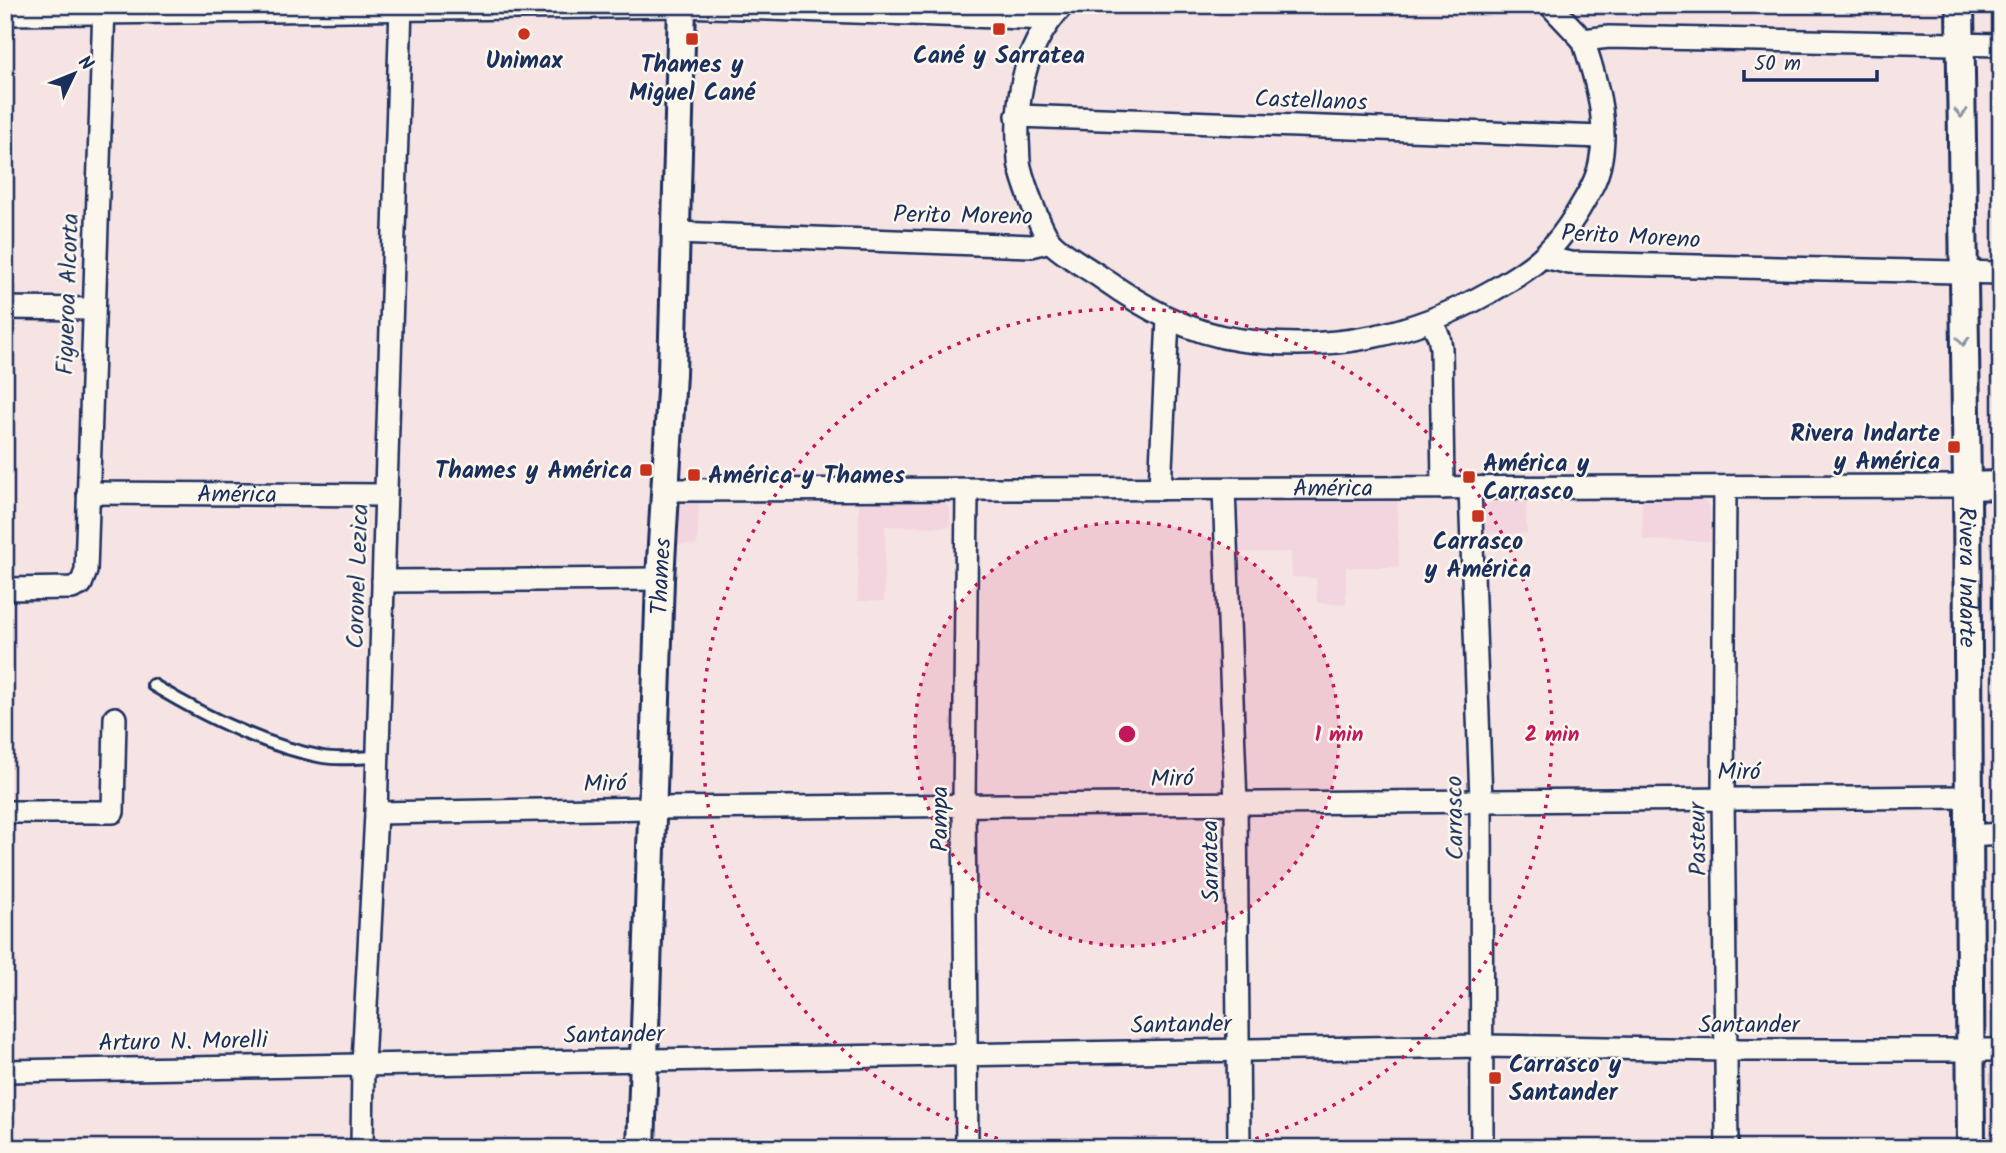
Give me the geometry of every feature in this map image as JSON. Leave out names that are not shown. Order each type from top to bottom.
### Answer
[{"type":"street","points":[[5,14],[104,9],[682,5],[1057,12]]},
{"type":"street","name":"Thames","points":[[641,1148],[660,579],[672,374],[682,5]]},
{"type":"street","points":[[1544,257],[1572,221],[1594,183],[1603,137],[1598,93],[1583,40],[1550,5]]},
{"type":"street","name":"Rivera Indarte","points":[[1960,5],[1967,486],[1971,1148]]},
{"type":"street","name":"Coronel Lezica","points":[[362,1148],[363,1064],[376,813],[400,7]]},
{"type":"street","name":"Figueroa Alcorta","points":[[5,589],[72,588],[81,584],[86,571],[92,309],[104,9]]},
{"type":"street","points":[[1050,241],[1019,165],[1017,116],[1023,76],[1033,46],[1057,12]]},
{"type":"street","points":[[1583,40],[1609,37],[2001,45]]},
{"type":"street","name":"Castellanos","points":[[1017,116],[1603,137]]},
{"type":"street","name":"Perito Moreno","points":[[676,233],[1032,246],[1050,241],[1130,298],[1168,319],[1238,339],[1321,344],[1369,338],[1431,321],[1500,286],[1544,257],[1570,263],[2001,273]]},
{"type":"street","points":[[5,308],[92,309]]},
{"type":"street","points":[[1160,489],[1168,319]]},
{"type":"street","points":[[1431,321],[1441,348],[1443,488]]},
{"type":"street","name":"América","points":[[666,490],[2001,485]]},
{"type":"street","name":"Pasteur","points":[[1725,487],[1723,797],[1727,1148]]},
{"type":"street","name":"Carrasco","points":[[1470,488],[1480,800],[1482,1148]]},
{"type":"street","name":"Sarratea","points":[[1224,489],[1236,804],[1239,1148]]},
{"type":"street","name":"Pampa","points":[[967,490],[964,806],[968,1148]]},
{"type":"street","name":"América","points":[[88,493],[385,495]]},
{"type":"street","points":[[383,581],[660,579]]},
{"type":"street","points":[[5,812],[113,812],[115,718]]},
{"type":"street","name":"Miró","points":[[376,813],[1723,797],[1968,797]]},
{"type":"street","points":[[1969,836],[2001,834]]},
{"type":"street","name":"Santander","points":[[363,1064],[1480,1046],[1726,1050],[2001,1050]]},
{"type":"street","name":"Arturo N. Morelli","points":[[5,1071],[363,1064]]},
{"type":"lane","points":[[153,685],[187,706],[230,727],[293,749],[325,758],[377,757]]},
{"type":"shaded area","points":[[1397,495],[1399,567],[1346,567],[1346,604],[1317,603],[1316,578],[1292,577],[1291,552],[1236,552],[1235,513],[1237,506],[1247,496]]},
{"type":"shaded area","points":[[1699,497],[1709,508],[1711,541],[1643,540],[1642,498]]},
{"type":"shaded area","points":[[1526,498],[1527,533],[1482,534],[1483,510],[1492,500]]},
{"type":"shaded area","points":[[859,500],[940,501],[948,506],[950,512],[950,527],[885,526],[884,601],[858,601]]},
{"type":"shaded area","points":[[684,502],[699,502],[697,545],[670,544],[675,507]]},
{"type":"building","points":[[1997,5],[2001,5],[2001,24],[1997,24]]},
{"type":"place","name":"Cané y Sarratea","points":[[999,29]]},
{"type":"place","name":"Unimax","points":[[524,34]]},
{"type":"place","name":"Thames y Miguel Cané","points":[[692,39]]},
{"type":"place","name":"Rivera Indarte y América","points":[[1954,447]]},
{"type":"place","name":"Thames y América","points":[[646,470]]},
{"type":"place","name":"América y Thames","points":[[694,475]]},
{"type":"place","name":"América y Carrasco","points":[[1469,477]]},
{"type":"place","name":"Carrasco y América","points":[[1478,516]]},
{"type":"place","name":"Carrasco y Santander","points":[[1495,1078]]}]
